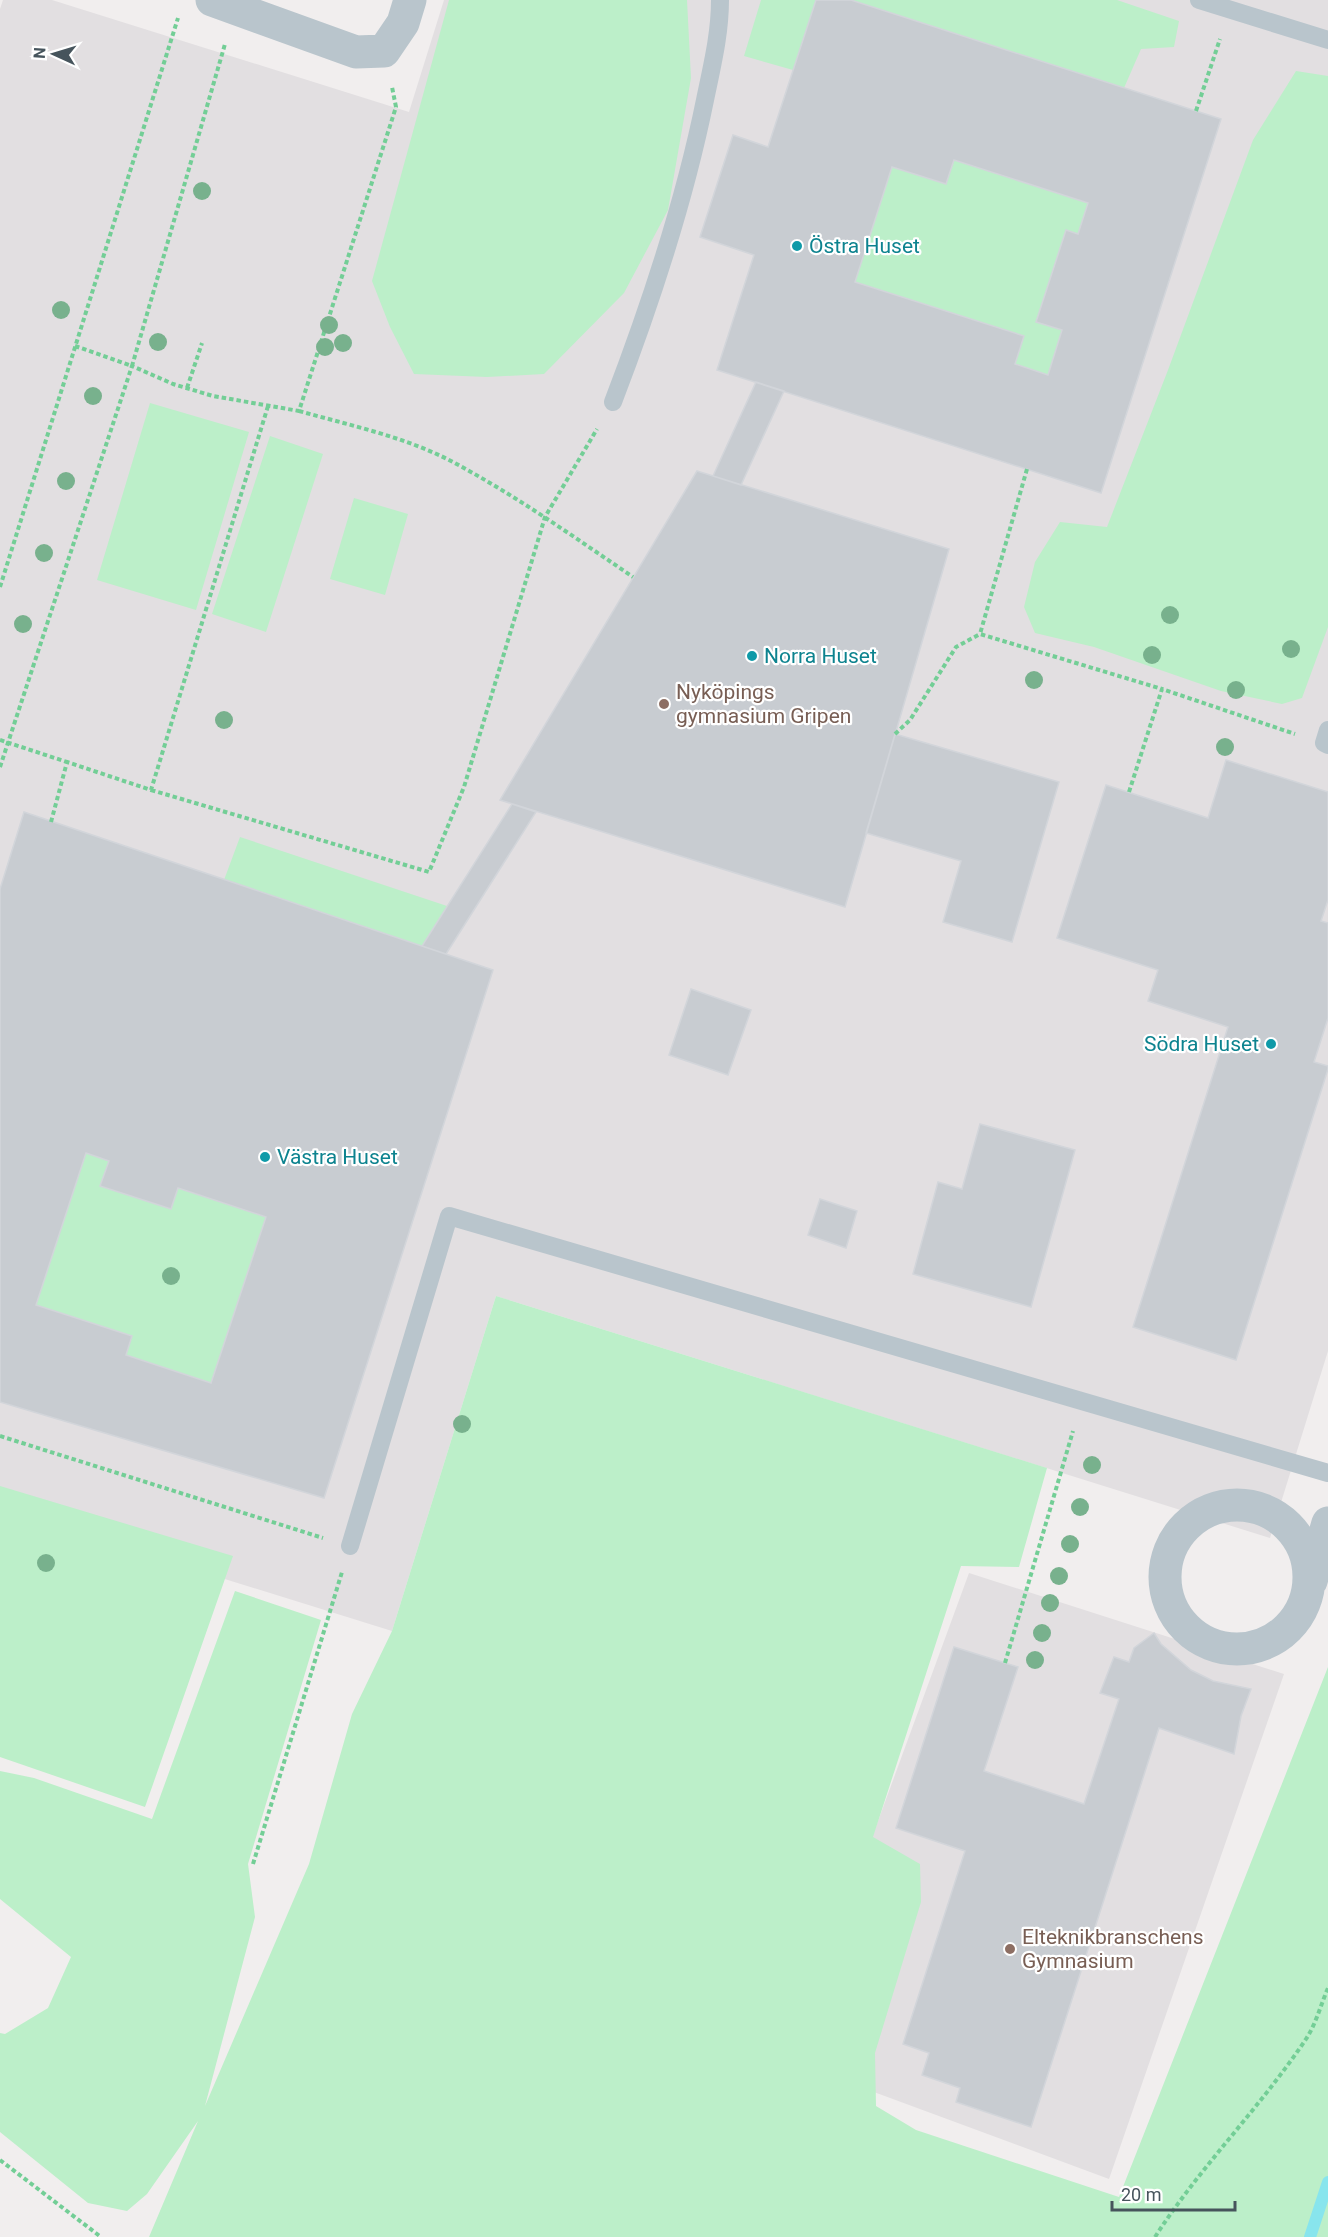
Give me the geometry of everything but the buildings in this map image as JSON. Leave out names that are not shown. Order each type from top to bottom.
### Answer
[{"type":"street","points":[[224,4],[356,52],[384,51],[403,23],[410,0]]},
{"type":"street","points":[[1307,1595],[1310,1575],[1301,1542],[1291,1528],[1278,1517],[1263,1509],[1229,1504],[1212,1508],[1197,1516],[1184,1527],[1174,1540],[1167,1556],[1166,1591],[1180,1622],[1192,1634],[1207,1643],[1223,1648],[1240,1649],[1257,1646],[1273,1640],[1287,1629],[1299,1614],[1307,1595],[1328,1523]]},
{"type":"lane","points":[[613,402],[652,300],[695,152],[720,24],[720,0]]},
{"type":"lane","points":[[1199,0],[1328,40]]},
{"type":"lane","points":[[350,1546],[449,1216],[1328,1473]]},
{"type":"path","points":[[0,767],[132,366],[224,4]]},
{"type":"path","points":[[1196,111],[1230,10]]},
{"type":"path","points":[[0,587],[180,11]]},
{"type":"path","points":[[299,411],[396,107],[384,51]]},
{"type":"path","points":[[187,388],[202,343]]},
{"type":"path","points":[[75,346],[213,396],[299,411],[378,433],[450,460],[545,518],[633,577]]},
{"type":"path","points":[[0,740],[151,790],[429,872],[464,788],[545,518],[613,402]]},
{"type":"path","points":[[151,790],[268,406]]},
{"type":"path","points":[[980,634],[1027,469]]},
{"type":"path","points":[[895,734],[910,720],[956,647],[980,634],[1327,739]]},
{"type":"path","points":[[1129,792],[1162,689]]},
{"type":"path","points":[[51,822],[67,762]]},
{"type":"path","points":[[1005,1664],[1082,1401]]},
{"type":"path","points":[[0,1436],[350,1546],[254,1864]]},
{"type":"path","points":[[1155,2237],[1174,2208],[1219,2154],[1308,2037],[1328,1988]]},
{"type":"path","points":[[0,2160],[101,2237]]},
{"type":"shaded area","name":"Nyköpings gymnasium Gripen","points":[[3,0],[52,0],[409,112],[444,0],[1328,0],[1328,1351],[1270,1538],[496,1296],[392,1631],[0,1509],[0,9]]},
{"type":"shaded area","name":"Elteknikbranschens Gymnasium","points":[[969,1573],[1284,1674],[1109,2179],[790,2061]]},
{"type":"green space","points":[[449,0],[687,0],[691,78],[668,210],[624,293],[544,374],[487,377],[414,374],[390,327],[372,281]]},
{"type":"green space","points":[[761,0],[816,0],[793,70],[744,56]]},
{"type":"green space","points":[[851,0],[1117,0],[1179,21],[1174,47],[1141,49],[1124,88]]},
{"type":"green space","points":[[1296,71],[1328,76],[1328,627],[1302,698],[1282,704],[1221,691],[1094,647],[1035,633],[1024,607],[1035,562],[1060,522],[1107,527],[1253,140]]},
{"type":"green space","points":[[954,160],[1088,203],[1078,234],[1066,230],[1036,321],[1062,330],[1048,375],[1015,364],[1024,336],[855,282],[892,167],[946,184]]},
{"type":"green space","points":[[150,403],[249,432],[196,610],[97,580]]},
{"type":"green space","points":[[270,436],[323,454],[266,632],[212,614]]},
{"type":"green space","points":[[354,498],[408,514],[385,595],[330,579]]},
{"type":"green space","points":[[240,837],[447,906],[422,946],[224,880]]},
{"type":"green space","points":[[86,1153],[109,1161],[101,1185],[171,1209],[178,1188],[266,1217],[211,1383],[126,1355],[132,1336],[36,1305]]},
{"type":"green space","points":[[496,1296],[1047,1468],[1019,1567],[961,1566],[873,1837],[920,1864],[921,1902],[875,2053],[876,2106],[916,2130],[1119,2197],[1328,1667],[1328,2237],[149,2237],[198,2121],[147,2194],[127,2211],[88,2203],[0,2132],[0,2033],[5,2034],[48,2008],[71,1957],[0,1899],[0,1771],[34,1778],[152,1819],[235,1591],[321,1620],[248,1864],[255,1917],[205,2106],[309,1864],[352,1714],[392,1631]]},
{"type":"green space","points":[[0,1486],[233,1556],[145,1807],[0,1757]]},
{"type":"waterway","points":[[1310,2237],[1328,2182]]},
{"type":"place","name":"Östra Huset","points":[[797,246]]},
{"type":"place","name":"Norra Huset","points":[[752,656]]},
{"type":"place","name":"Nyköpings gymnasium Gripen","points":[[664,704]]},
{"type":"place","name":"Södra Huset","points":[[1271,1044]]},
{"type":"place","name":"Västra Huset","points":[[265,1157]]},
{"type":"place","name":"Elteknikbranschens Gymnasium","points":[[1010,1949]]}]
